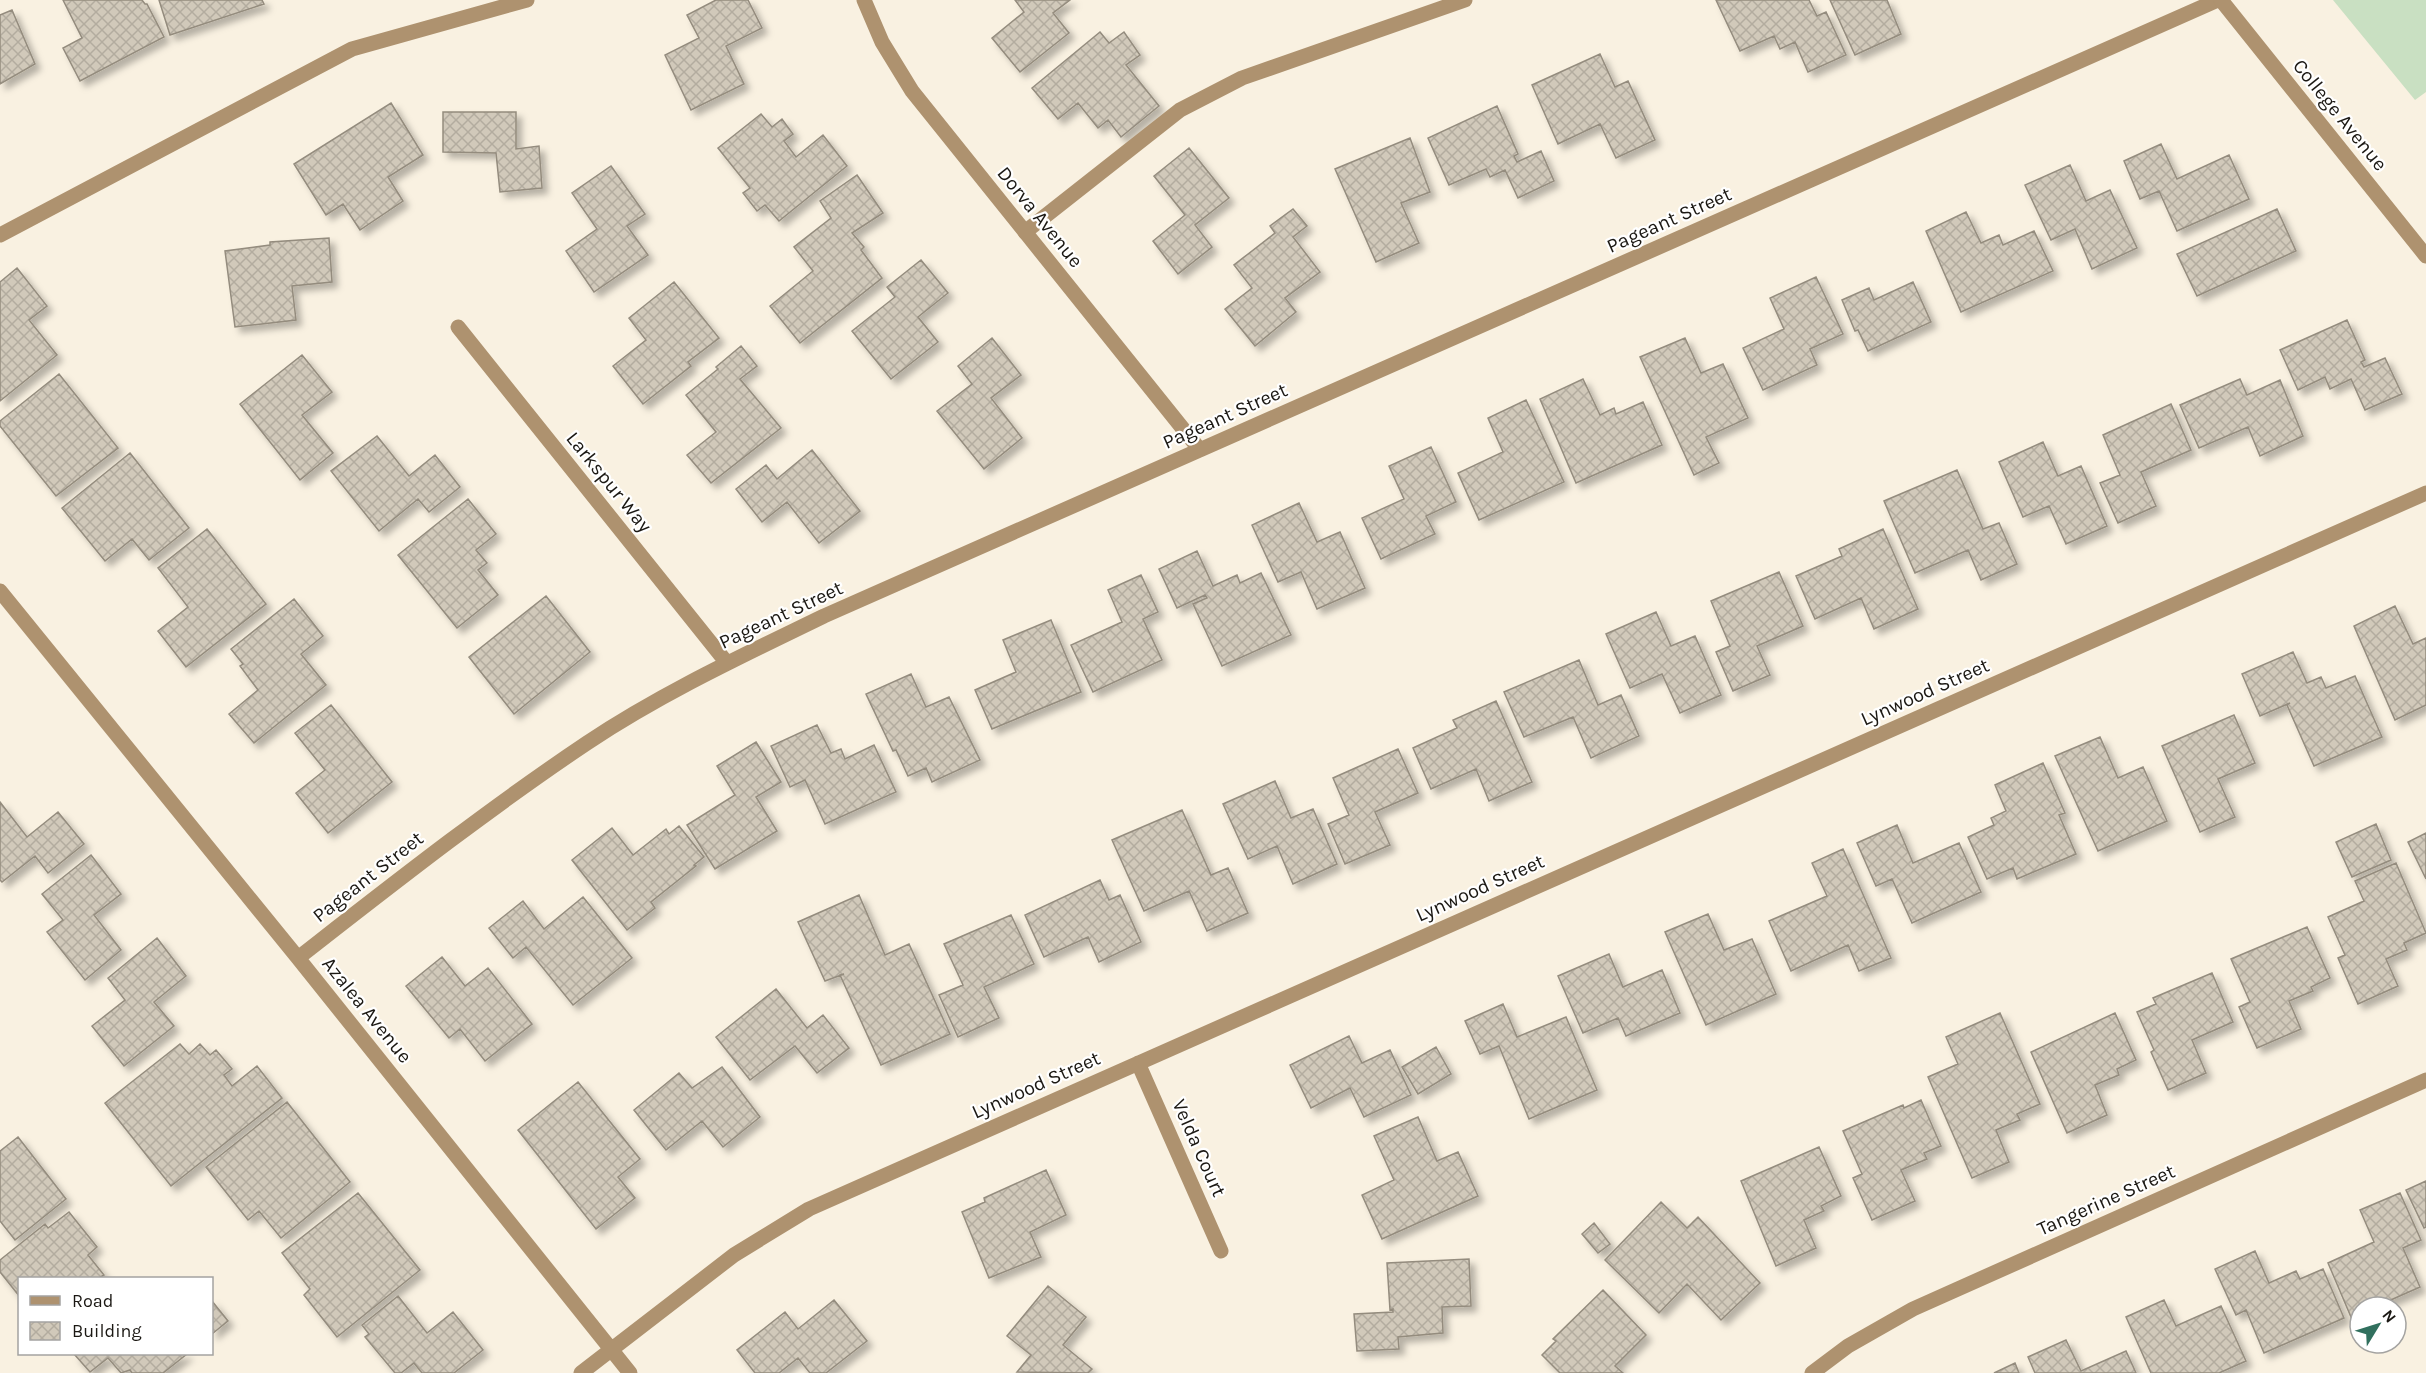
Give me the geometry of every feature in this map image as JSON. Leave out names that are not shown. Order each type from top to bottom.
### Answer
[{"type":"street","points":[[0,235],[352,49],[527,0]]},
{"type":"street","name":"Dorva Avenue","points":[[864,0],[882,42],[912,91],[1200,450]]},
{"type":"street","points":[[1025,232],[1180,110],[1242,78],[1466,0]]},
{"type":"street","name":"College Avenue","points":[[2220,0],[2426,256]]},
{"type":"street","name":"Pageant Street","points":[[298,958],[475,821],[579,748],[727,663],[835,611],[2220,0]]},
{"type":"street","name":"Larkspur Way","points":[[458,327],[727,663]]},
{"type":"street","name":"Lynwood Street","points":[[581,1373],[734,1255],[809,1209],[2426,493]]},
{"type":"street","name":"Azalea Avenue","points":[[0,591],[298,958],[630,1373]]},
{"type":"street","name":"Velda Court","points":[[1138,1063],[1221,1251]]},
{"type":"street","name":"Tangerine Street","points":[[1812,1373],[1848,1346],[1913,1309],[2426,1080]]},
{"type":"green space","points":[[2333,0],[2426,0],[2426,92],[2415,100]]},
{"type":"building","points":[[63,0],[142,0],[147,4],[164,37],[80,81],[63,48],[82,38]]},
{"type":"building","points":[[159,0],[262,0],[264,4],[170,35]]},
{"type":"building","points":[[716,0],[748,0],[762,28],[726,46],[744,84],[691,110],[665,55],[699,38],[687,15]]},
{"type":"building","points":[[1015,0],[1070,0],[1053,13],[1069,33],[1020,72],[992,38],[1024,12]]},
{"type":"building","points":[[1716,0],[1809,0],[1817,16],[1826,12],[1846,55],[1808,72],[1795,42],[1780,49],[1774,36],[1740,51]]},
{"type":"building","points":[[1830,0],[1887,0],[1901,34],[1855,55]]},
{"type":"building","points":[[12,10],[35,64],[0,84],[0,15]]},
{"type":"building","points":[[1100,32],[1109,43],[1124,32],[1140,55],[1126,65],[1159,106],[1121,137],[1108,120],[1098,128],[1078,103],[1058,119],[1032,88]]},
{"type":"building","points":[[1600,54],[1615,87],[1628,81],[1655,140],[1616,158],[1600,124],[1558,144],[1532,85]]},
{"type":"building","points":[[391,103],[423,155],[388,177],[403,201],[360,230],[343,204],[326,215],[294,164]]},
{"type":"building","points":[[1497,106],[1518,154],[1514,156],[1517,162],[1541,151],[1554,181],[1518,198],[1505,170],[1490,177],[1486,169],[1449,185],[1428,138]]},
{"type":"building","points":[[443,112],[516,112],[516,149],[539,146],[542,188],[500,192],[496,153],[443,152]]},
{"type":"building","points":[[761,114],[772,127],[782,119],[793,134],[784,141],[796,157],[823,135],[847,166],[779,221],[765,205],[757,211],[743,193],[750,188],[718,148]]},
{"type":"building","points":[[1410,138],[1430,192],[1401,203],[1419,243],[1376,262],[1335,169]]},
{"type":"building","points":[[2161,144],[2177,179],[2229,155],[2249,199],[2177,231],[2159,191],[2140,199],[2124,161]]},
{"type":"building","points":[[1189,148],[1229,198],[1195,225],[1212,247],[1178,274],[1153,241],[1185,215],[1154,176]]},
{"type":"building","points":[[2070,165],[2086,201],[2110,190],[2137,248],[2092,269],[2075,229],[2051,240],[2025,185]]},
{"type":"building","points":[[611,166],[645,214],[627,226],[648,255],[594,292],[566,251],[597,229],[572,193]]},
{"type":"building","points":[[857,175],[883,213],[852,233],[864,247],[861,250],[882,278],[800,343],[770,306],[813,271],[794,247],[831,218],[820,201]]},
{"type":"building","points":[[1293,209],[1307,226],[1293,237],[1320,272],[1285,298],[1296,312],[1255,346],[1225,309],[1252,288],[1234,265],[1275,233],[1270,226]]},
{"type":"building","points":[[2277,209],[2296,251],[2197,296],[2177,254]]},
{"type":"building","points":[[1966,212],[1981,243],[1999,235],[2003,245],[2034,231],[2053,271],[1961,312],[1926,231]]},
{"type":"building","points":[[329,238],[332,282],[292,286],[296,320],[235,327],[225,251],[270,245],[270,242]]},
{"type":"building","points":[[921,260],[948,293],[918,317],[938,342],[891,379],[852,331],[895,297],[887,287]]},
{"type":"building","points":[[17,268],[47,306],[29,320],[57,355],[0,401],[0,282]]},
{"type":"building","points":[[1816,277],[1843,334],[1810,349],[1817,365],[1763,390],[1743,348],[1784,329],[1770,298]]},
{"type":"building","points":[[674,282],[719,338],[688,362],[691,366],[643,404],[613,366],[646,340],[629,318]]},
{"type":"building","points":[[1913,282],[1931,322],[1868,351],[1858,330],[1855,331],[1842,300],[1869,288],[1874,300]]},
{"type":"building","points":[[2347,320],[2365,360],[2361,362],[2364,367],[2385,358],[2402,394],[2365,410],[2351,379],[2330,389],[2325,377],[2298,390],[2280,350]]},
{"type":"building","points":[[992,338],[1021,375],[991,398],[1022,438],[984,469],[937,411],[972,384],[958,366]]},
{"type":"building","points":[[1685,338],[1701,373],[1723,364],[1748,418],[1706,437],[1719,463],[1694,475],[1640,357]]},
{"type":"building","points":[[741,346],[757,366],[740,379],[781,428],[711,483],[687,455],[716,432],[686,395],[718,369],[716,367]]},
{"type":"building","points":[[302,355],[332,392],[302,415],[333,453],[300,480],[240,404]]},
{"type":"building","points":[[59,374],[118,448],[56,496],[0,426],[0,421]]},
{"type":"building","points":[[1583,379],[1600,415],[1614,408],[1616,414],[1643,402],[1662,445],[1576,483],[1540,399]]},
{"type":"building","points":[[2240,379],[2247,395],[2280,380],[2303,436],[2260,456],[2248,427],[2199,448],[2180,405]]},
{"type":"building","points":[[1526,400],[1564,482],[1479,520],[1458,473],[1503,452],[1488,418]]},
{"type":"building","points":[[2171,404],[2191,450],[2141,472],[2156,506],[2118,523],[2100,483],[2120,475],[2103,435]]},
{"type":"building","points":[[377,436],[409,476],[435,455],[460,487],[429,512],[418,499],[379,531],[331,471]]},
{"type":"building","points":[[2043,442],[2058,476],[2081,466],[2107,526],[2066,544],[2049,506],[2023,517],[1999,462]]},
{"type":"building","points":[[1431,447],[1456,502],[1426,516],[1435,534],[1381,559],[1362,518],[1404,499],[1389,466]]},
{"type":"building","points":[[812,450],[860,511],[819,543],[787,502],[762,522],[736,489],[766,465],[777,479]]},
{"type":"building","points":[[130,453],[189,528],[149,560],[132,539],[105,561],[62,508]]},
{"type":"building","points":[[1957,470],[1983,529],[1999,523],[2017,564],[1981,580],[1968,550],[1915,573],[1884,501]]},
{"type":"building","points":[[468,499],[496,534],[476,550],[487,563],[478,570],[498,595],[457,628],[398,555]]},
{"type":"building","points":[[1299,503],[1317,542],[1340,532],[1365,588],[1317,609],[1301,572],[1278,582],[1252,525]]},
{"type":"building","points":[[207,529],[266,604],[186,667],[158,631],[188,607],[158,568]]},
{"type":"building","points":[[1883,529],[1918,609],[1874,629],[1861,598],[1815,619],[1796,576],[1842,556],[1839,549]]},
{"type":"building","points":[[1197,551],[1213,586],[1237,575],[1240,583],[1261,573],[1291,635],[1222,666],[1193,604],[1207,598],[1205,595],[1177,608],[1159,569]]},
{"type":"building","points":[[1779,572],[1803,626],[1757,646],[1770,675],[1733,691],[1716,652],[1730,646],[1711,601]]},
{"type":"building","points":[[1141,575],[1158,612],[1143,619],[1162,660],[1093,692],[1071,645],[1122,622],[1108,590]]},
{"type":"building","points":[[546,596],[590,652],[514,714],[469,657]]},
{"type":"building","points":[[294,599],[323,636],[301,654],[326,685],[254,743],[229,714],[258,690],[240,666],[243,664],[231,649]]},
{"type":"building","points":[[2395,606],[2413,644],[2426,638],[2426,705],[2395,720],[2354,626]]},
{"type":"building","points":[[1656,612],[1671,646],[1695,636],[1721,695],[1680,713],[1662,674],[1630,688],[1606,634]]},
{"type":"building","points":[[1051,620],[1081,692],[992,729],[975,690],[1016,672],[1003,640]]},
{"type":"building","points":[[2293,652],[2307,683],[2321,677],[2326,688],[2355,676],[2382,737],[2314,766],[2287,705],[2290,703],[2260,716],[2242,674]]},
{"type":"building","points":[[1579,660],[1598,705],[1621,695],[1639,736],[1591,758],[1573,717],[1524,737],[1504,692]]},
{"type":"building","points":[[911,674],[926,707],[949,697],[980,760],[932,782],[926,768],[908,776],[896,750],[893,751],[866,694]]},
{"type":"building","points":[[1496,701],[1532,782],[1489,801],[1476,769],[1431,789],[1413,748],[1457,728],[1453,720]]},
{"type":"building","points":[[331,705],[392,782],[328,833],[296,793],[325,770],[295,733]]},
{"type":"building","points":[[2234,715],[2255,763],[2218,779],[2235,817],[2200,832],[2162,746]]},
{"type":"building","points":[[817,725],[831,753],[841,749],[845,759],[874,745],[896,792],[825,824],[805,780],[790,787],[771,746]]},
{"type":"building","points":[[2100,737],[2118,778],[2143,767],[2167,821],[2098,851],[2055,756]]},
{"type":"building","points":[[756,742],[781,782],[756,797],[777,831],[715,869],[687,825],[735,795],[717,766]]},
{"type":"building","points":[[1398,749],[1418,793],[1375,812],[1390,845],[1345,864],[1328,824],[1349,815],[1333,778]]},
{"type":"building","points":[[2043,763],[2065,813],[2059,815],[2076,854],[2017,879],[2013,868],[1987,879],[1968,837],[1994,825],[1991,818],[2006,811],[1995,785]]},
{"type":"building","points":[[1275,781],[1291,818],[1313,809],[1337,864],[1293,884],[1277,846],[1248,859],[1223,804]]},
{"type":"building","points":[[0,802],[27,837],[58,812],[84,844],[48,873],[35,856],[2,882],[0,880]]},
{"type":"building","points":[[1182,810],[1211,875],[1228,868],[1248,913],[1207,931],[1189,891],[1144,911],[1112,840]]},
{"type":"building","points":[[2376,824],[2391,860],[2352,877],[2336,842]]},
{"type":"building","points":[[1897,825],[1913,863],[1959,843],[1981,892],[1912,923],[1892,879],[1876,886],[1857,843]]},
{"type":"building","points":[[679,826],[704,857],[651,902],[655,908],[627,930],[572,860],[612,828],[633,855],[666,829],[669,834]]},
{"type":"building","points":[[2426,833],[2426,879],[2408,842]]},
{"type":"building","points":[[1843,849],[1891,958],[1859,971],[1848,945],[1791,971],[1769,921],[1827,896],[1812,863]]},
{"type":"building","points":[[91,855],[121,894],[94,915],[121,950],[85,980],[47,932],[63,920],[42,894]]},
{"type":"building","points":[[2396,863],[2426,933],[2404,943],[2407,950],[2386,959],[2398,986],[2358,1004],[2338,958],[2345,955],[2328,917],[2364,901],[2355,881]]},
{"type":"building","points":[[1100,880],[1109,900],[1120,895],[1141,942],[1099,962],[1088,937],[1044,957],[1025,915]]},
{"type":"building","points":[[859,895],[885,955],[909,944],[950,1034],[881,1065],[840,975],[825,981],[798,922]]},
{"type":"building","points":[[583,897],[632,958],[573,1005],[526,947],[513,958],[489,928],[523,901],[544,929]]},
{"type":"building","points":[[1708,914],[1724,950],[1752,939],[1776,994],[1706,1025],[1665,932]]},
{"type":"building","points":[[1011,915],[1034,964],[984,987],[999,1018],[958,1037],[939,995],[963,985],[944,944]]},
{"type":"building","points":[[2307,927],[2330,978],[2311,987],[2313,991],[2289,1001],[2301,1029],[2257,1048],[2239,1007],[2250,1002],[2231,959]]},
{"type":"building","points":[[157,938],[186,976],[154,1002],[174,1026],[124,1066],[92,1026],[125,1000],[108,978]]},
{"type":"building","points":[[1609,954],[1623,987],[1662,970],[1680,1013],[1626,1036],[1618,1018],[1583,1033],[1558,976]]},
{"type":"building","points":[[442,957],[465,986],[488,968],[532,1024],[485,1061],[460,1029],[449,1038],[406,986]]},
{"type":"building","points":[[2212,973],[2233,1022],[2192,1040],[2206,1073],[2168,1090],[2137,1012],[2156,1004],[2153,998]]},
{"type":"building","points":[[776,989],[807,1028],[823,1015],[849,1048],[817,1073],[795,1046],[750,1080],[716,1037]]},
{"type":"building","points":[[1503,1004],[1517,1037],[1566,1017],[1597,1090],[1529,1119],[1499,1046],[1480,1054],[1465,1021]]},
{"type":"building","points":[[2000,1013],[2040,1104],[2017,1114],[2020,1120],[1996,1130],[2009,1162],[1972,1178],[1928,1077],[1958,1064],[1946,1037]]},
{"type":"building","points":[[2115,1013],[2136,1060],[2117,1069],[2119,1075],[2095,1085],[2107,1115],[2067,1133],[2031,1052]]},
{"type":"building","points":[[1349,1036],[1362,1063],[1390,1050],[1411,1095],[1364,1117],[1350,1088],[1311,1108],[1290,1065]]},
{"type":"building","points":[[180,1044],[189,1054],[200,1044],[210,1055],[216,1050],[232,1069],[224,1075],[232,1086],[257,1066],[282,1098],[171,1186],[105,1103]]},
{"type":"building","points":[[1436,1047],[1451,1074],[1418,1094],[1402,1067]]},
{"type":"building","points":[[722,1067],[760,1117],[723,1147],[702,1121],[666,1150],[634,1110],[679,1073],[692,1088]]},
{"type":"building","points":[[578,1082],[640,1159],[618,1177],[635,1198],[596,1229],[518,1130]]},
{"type":"building","points":[[1921,1100],[1941,1146],[1924,1153],[1927,1159],[1901,1170],[1915,1201],[1872,1220],[1853,1178],[1862,1174],[1843,1131],[1903,1105],[1904,1108]]},
{"type":"building","points":[[287,1102],[350,1182],[281,1238],[259,1211],[248,1220],[206,1167]]},
{"type":"building","points":[[1418,1117],[1437,1161],[1458,1152],[1478,1196],[1382,1239],[1362,1195],[1394,1180],[1374,1136]]},
{"type":"building","points":[[18,1137],[66,1199],[15,1240],[0,1221],[0,1151]]},
{"type":"building","points":[[1819,1147],[1841,1196],[1821,1206],[1824,1211],[1804,1220],[1816,1248],[1776,1266],[1741,1181]]},
{"type":"building","points":[[1046,1170],[1066,1215],[1030,1232],[1041,1257],[989,1278],[962,1212],[985,1202],[984,1198]]},
{"type":"building","points":[[2426,1181],[2426,1227],[2424,1228],[2406,1190]]},
{"type":"building","points":[[358,1193],[420,1270],[337,1337],[304,1295],[310,1289],[282,1253]]},
{"type":"building","points":[[2400,1193],[2421,1240],[2403,1248],[2420,1287],[2402,1295],[2348,1295],[2348,1310],[2328,1263],[2374,1242],[2360,1210]]},
{"type":"building","points":[[1661,1202],[1687,1228],[1698,1217],[1760,1283],[1721,1320],[1687,1284],[1659,1313],[1605,1260]]},
{"type":"building","points":[[69,1212],[97,1247],[88,1255],[104,1275],[101,1277],[18,1277],[18,1294],[0,1272],[0,1260],[45,1224],[48,1228]]},
{"type":"building","points":[[1594,1223],[1610,1244],[1598,1253],[1582,1234]]},
{"type":"building","points":[[2255,1251],[2269,1283],[2296,1271],[2300,1279],[2323,1269],[2344,1318],[2264,1353],[2246,1310],[2236,1315],[2215,1269]]},
{"type":"building","points":[[1469,1259],[1471,1306],[1442,1307],[1443,1333],[1398,1337],[1399,1349],[1357,1351],[1354,1314],[1393,1312],[1393,1309],[1390,1310],[1387,1263]]},
{"type":"building","points":[[1048,1286],[1086,1317],[1063,1345],[1092,1369],[1088,1373],[1017,1372],[1031,1355],[1007,1336]]},
{"type":"building","points":[[1603,1290],[1646,1335],[1615,1366],[1623,1373],[1560,1373],[1542,1355],[1556,1341],[1553,1339]]},
{"type":"building","points":[[398,1296],[427,1333],[453,1312],[483,1350],[454,1373],[422,1373],[414,1363],[401,1373],[395,1373],[365,1337],[369,1334],[362,1325]]},
{"type":"building","points":[[834,1300],[867,1341],[826,1373],[810,1373],[798,1358],[779,1373],[755,1373],[737,1350],[785,1312],[798,1329]]},
{"type":"building","points":[[2164,1300],[2176,1326],[2221,1306],[2246,1361],[2219,1373],[2151,1373],[2126,1317]]},
{"type":"building","points":[[213,1302],[228,1321],[213,1333]]},
{"type":"building","points":[[2066,1340],[2081,1371],[2126,1351],[2136,1373],[2035,1373],[2028,1357]]},
{"type":"building","points":[[75,1355],[186,1355],[163,1373],[132,1373],[130,1370],[121,1373],[108,1358],[90,1372]]},
{"type":"building","points":[[2015,1363],[2019,1373],[1994,1373]]}]
